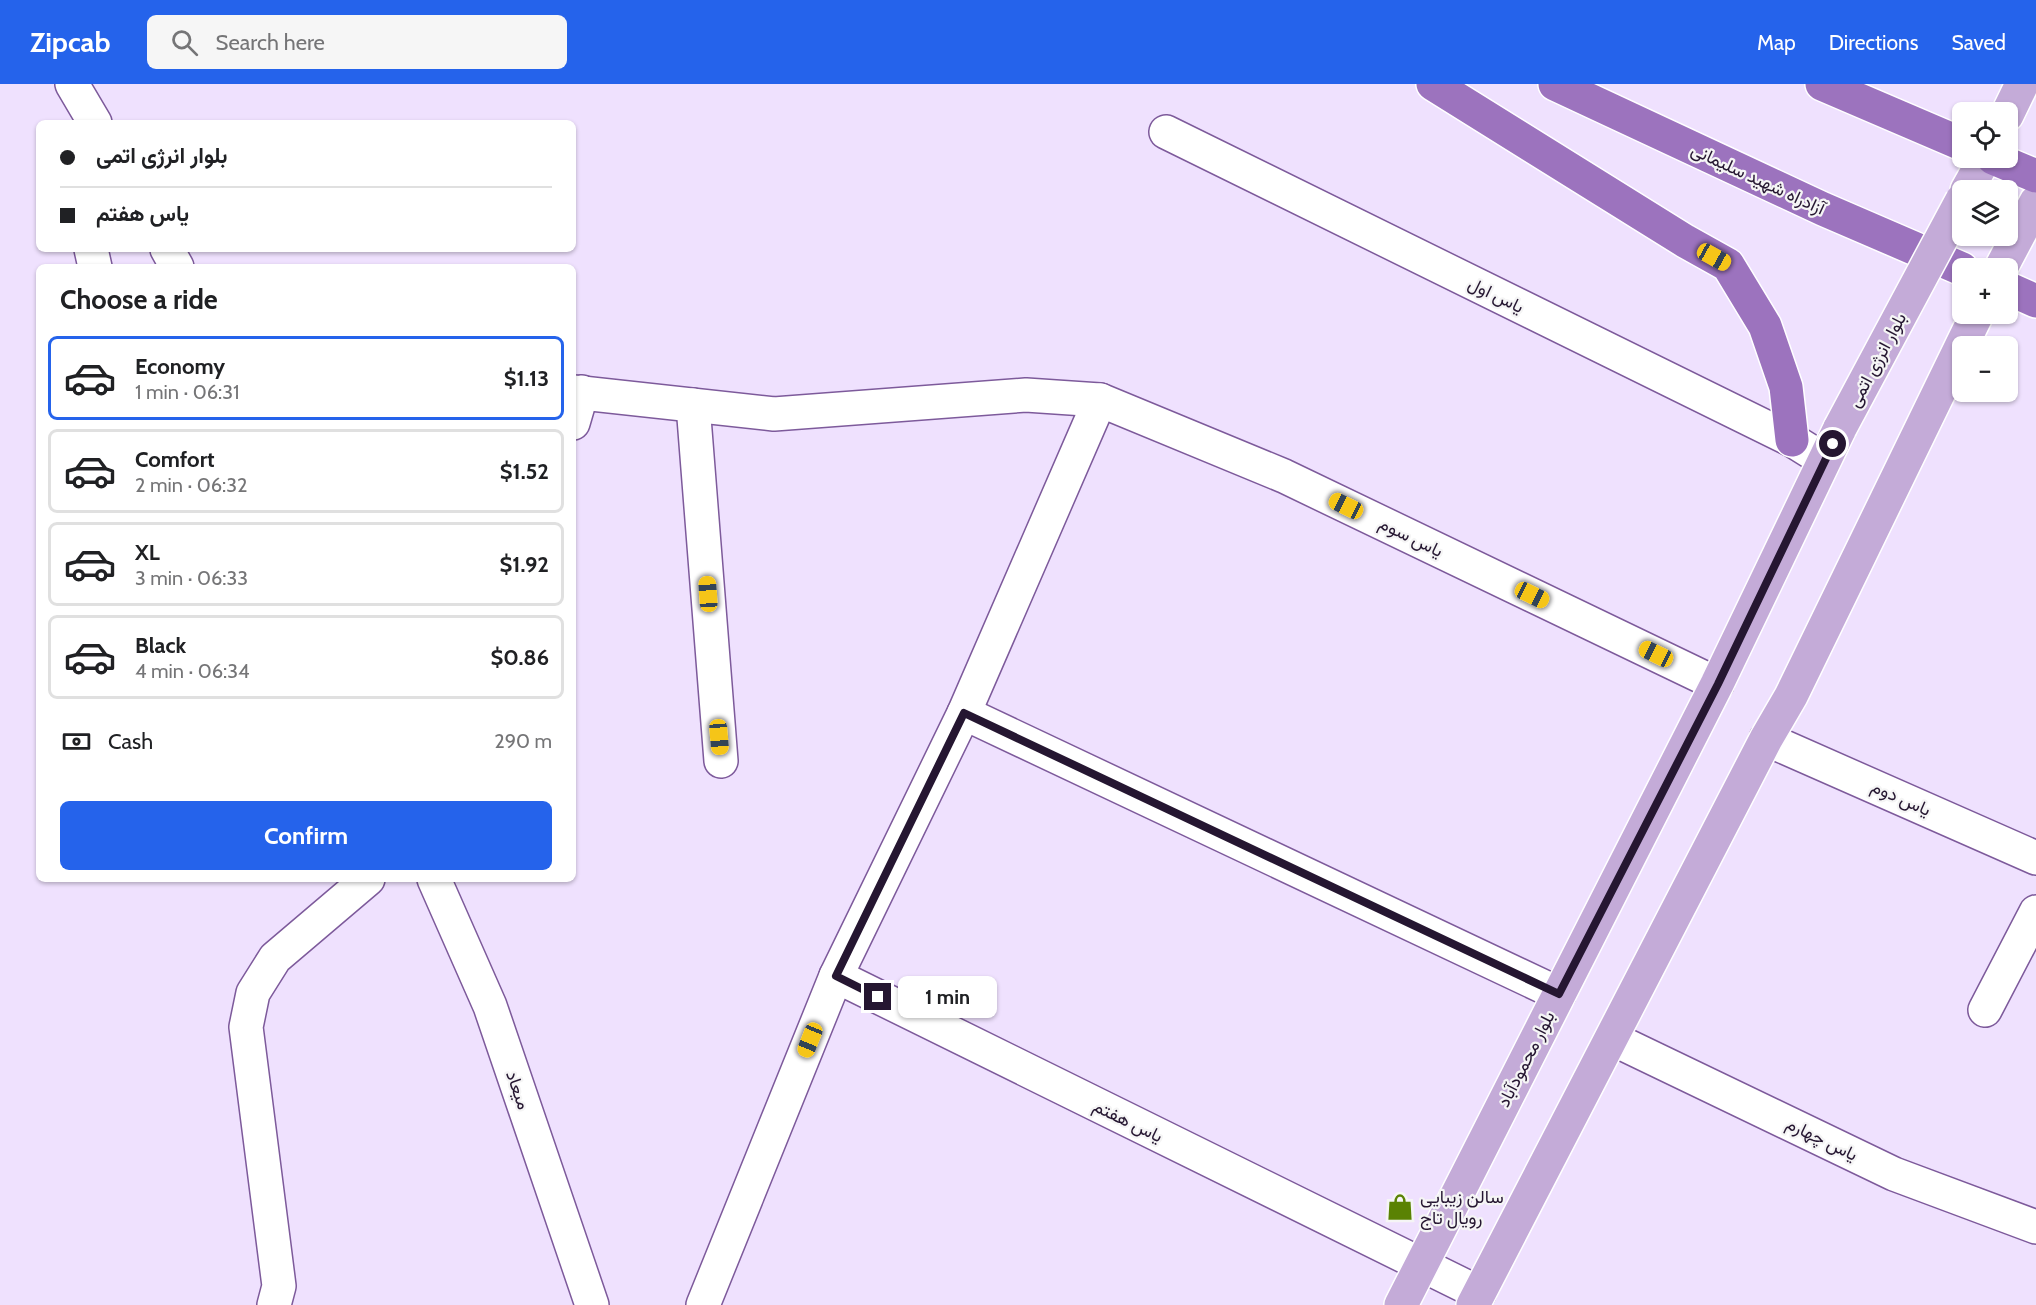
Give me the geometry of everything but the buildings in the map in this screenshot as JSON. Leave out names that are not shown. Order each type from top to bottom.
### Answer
[{"type":"highway","points":[[1433,84],[1654,222],[1728,265],[1765,326],[1786,387],[1792,440]]},
{"type":"highway","name":"آزادراه شهید سلیمانی","points":[[1556,84],[1823,209],[1952,265]]},
{"type":"highway","points":[[1822,84],[1952,140]]},
{"type":"highway","points":[[2017,168],[2036,176]]},
{"type":"highway","points":[[2018,293],[2036,300]]},
{"type":"main road","points":[[2006,258],[2036,202]]},
{"type":"main road","name":"بلوار انرژی اتمی","points":[[1718,684],[1840,428],[1952,219]]},
{"type":"main road","points":[[1476,1299],[1613,1039],[1766,739],[1791,696],[1972,324]]},
{"type":"main road","name":"بلوار محمودآباد","points":[[1401,1305],[1718,684]]},
{"type":"street","points":[[72,84],[93,120]]},
{"type":"street","name":"یاس اول","points":[[1166,132],[1792,440],[1824,460]]},
{"type":"street","name":"یاس سوم","points":[[577,392],[774,414],[1026,395],[1100,400],[1284,476],[1718,684]]},
{"type":"street","points":[[711,1302],[836,976],[964,713],[1100,400]]},
{"type":"street","points":[[693,405],[721,761]]},
{"type":"street","points":[[964,713],[1559,994]]},
{"type":"street","name":"یاس دوم","points":[[1766,739],[2036,858]]},
{"type":"street","points":[[274,1305],[279,1286],[246,1027],[253,993],[275,957],[364,882]]},
{"type":"street","name":"میعاد","points":[[441,886],[490,1006],[592,1305]]},
{"type":"street","points":[[1985,1010],[2036,912]]},
{"type":"street","name":"یاس هفتم","points":[[836,976],[1420,1266],[1476,1299]]},
{"type":"street","name":"یاس چهارم","points":[[1613,1039],[1894,1174],[2036,1227]]},
{"type":"place","name":"سالن زیبایی رویال تاج","points":[[1400,1207]]},
{"type":"route","points":[[878,997],[836,976],[964,713],[1559,994],[1718,684],[1833,444]]}]
